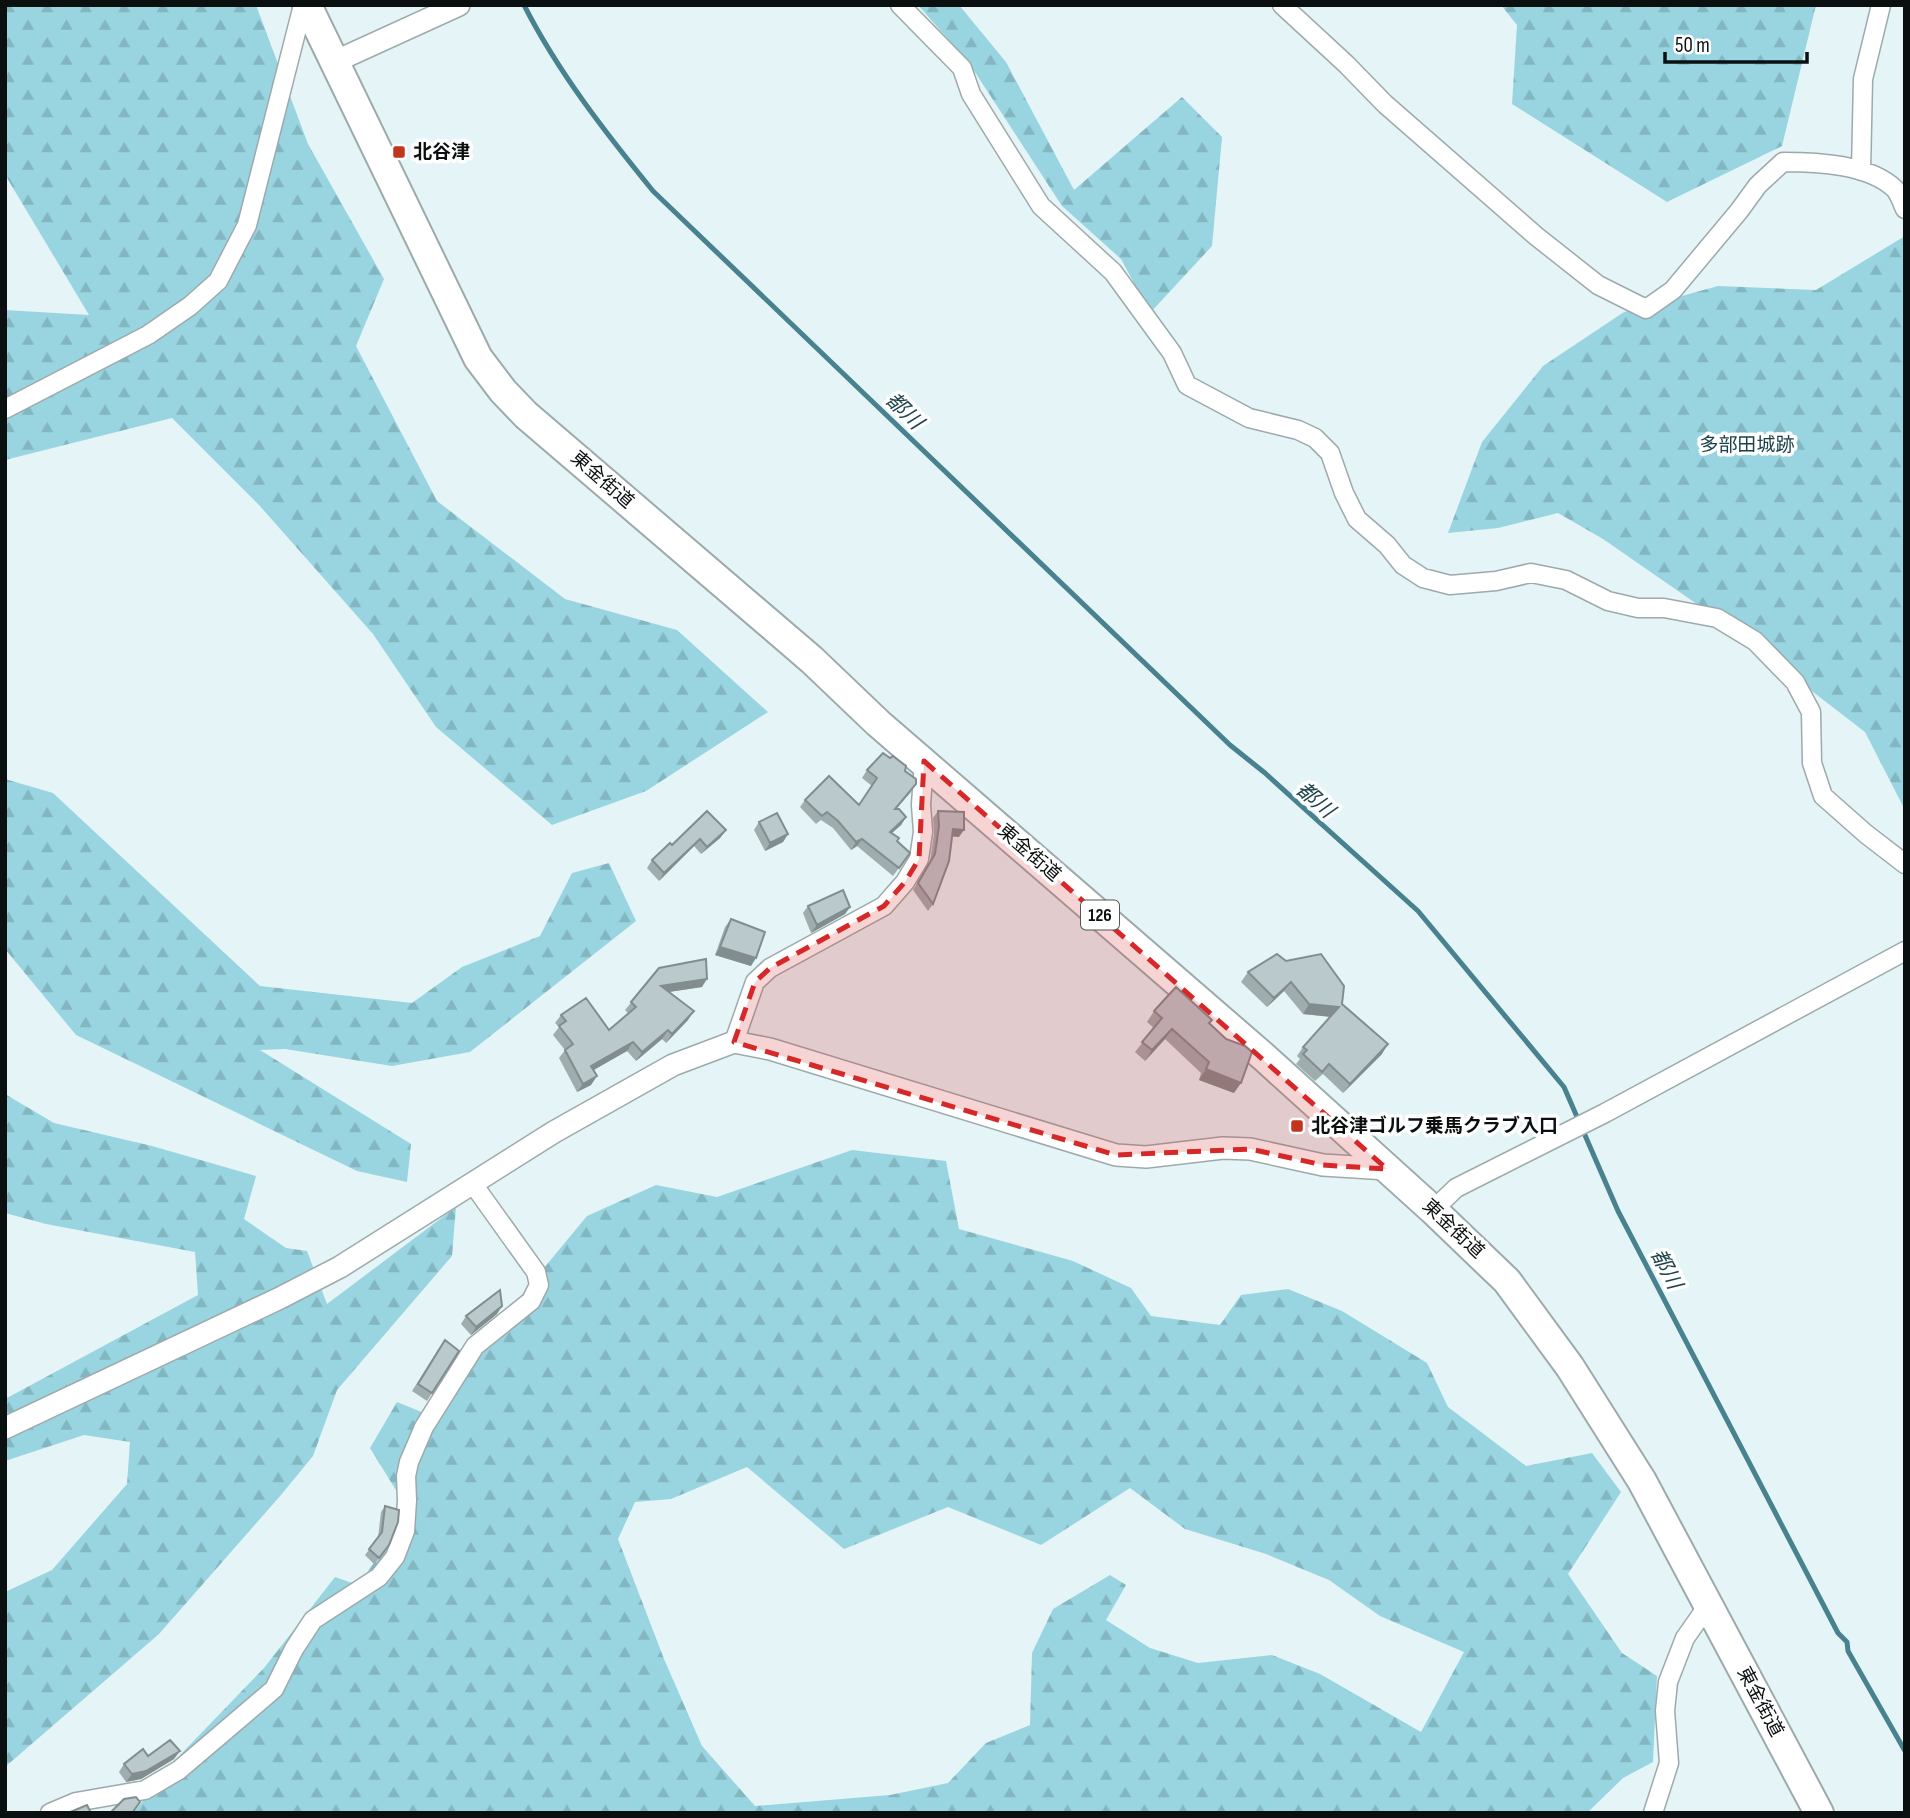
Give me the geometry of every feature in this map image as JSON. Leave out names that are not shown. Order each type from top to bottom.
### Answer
[{"type":"highway","name":"東金街道","points":[[305,5],[478,358],[503,391],[537,424],[812,660],[878,723],[1265,1058],[1507,1281],[1562,1356],[1642,1481],[1819,1813]]},
{"type":"street","points":[[5,409],[148,335],[190,306],[218,281],[247,225],[305,5]]},
{"type":"street","points":[[334,62],[459,5]]},
{"type":"street","points":[[900,5],[962,68],[971,94],[1041,206],[1112,272],[1172,353],[1187,385],[1249,418],[1298,430],[1315,438],[1330,453],[1344,494],[1357,519],[1387,545],[1403,565],[1423,578],[1450,585],[1496,581],[1531,573],[1566,580],[1608,601],[1638,608],[1664,608],[1717,618],[1755,641],[1795,682],[1811,712],[1812,763],[1823,796],[1905,864]]},
{"type":"street","points":[[1282,5],[1385,104],[1536,236],[1598,285],[1646,309],[1673,290],[1758,185],[1783,162],[1817,162],[1874,174],[1896,190],[1905,209]]},
{"type":"street","points":[[1860,171],[1863,79],[1881,5]]},
{"type":"street","points":[[734,1042],[755,982],[769,968],[884,906],[905,882],[919,859],[923,831],[921,805],[924,761]]},
{"type":"street","points":[[1433,1210],[1456,1188],[1605,1112],[1905,951]]},
{"type":"street","points":[[5,1428],[340,1267],[554,1132],[673,1065],[734,1042],[770,1049],[1115,1155],[1146,1157],[1223,1148],[1250,1149],[1323,1165],[1387,1169]]},
{"type":"street","points":[[50,1813],[76,1802],[145,1790],[179,1770],[274,1689],[313,1620],[379,1577],[395,1557],[405,1531],[406,1476],[409,1462],[424,1427],[475,1346],[531,1301],[539,1285],[536,1272],[473,1184]]},
{"type":"street","points":[[1653,1813],[1669,1763],[1665,1711],[1668,1682],[1685,1638],[1709,1605]]},
{"type":"highlighted area","points":[[924,761],[1387,1169],[1323,1165],[1250,1149],[1116,1155],[734,1042],[755,982],[770,968],[884,906],[905,882],[919,859]]},
{"type":"green space","points":[[5,5],[256,5],[308,144],[384,279],[356,346],[437,501],[565,599],[677,630],[768,712],[646,791],[552,825],[436,727],[373,634],[259,505],[172,418],[5,460],[5,310],[89,315],[7,178]]},
{"type":"green space","points":[[918,5],[959,5],[1006,62],[1074,190],[1182,97],[1222,137],[1212,246],[1150,313],[1121,259],[1062,206],[969,63]]},
{"type":"green space","points":[[1501,5],[1816,5],[1782,146],[1667,202],[1512,104],[1517,25]]},
{"type":"green space","name":"多部田城跡","points":[[1905,236],[1905,810],[1865,732],[1717,618],[1603,539],[1558,513],[1498,528],[1448,533],[1482,442],[1543,366],[1624,312],[1718,286],[1816,290]]},
{"type":"green space","points":[[5,779],[53,793],[260,986],[412,1003],[462,967],[540,936],[572,873],[609,863],[636,921],[470,1052],[392,1066],[285,1049],[260,1050],[411,1144],[407,1182],[357,1171],[76,1035],[5,949]]},
{"type":"green space","points":[[5,1094],[54,1123],[152,1146],[256,1176],[244,1219],[286,1248],[307,1251],[327,1304],[456,1207],[452,1256],[337,1390],[313,1456],[159,1634],[5,1767],[5,1592],[52,1570],[127,1484],[130,1442],[84,1435],[5,1461],[5,1399],[198,1295],[195,1252],[46,1224],[5,1213]]},
{"type":"green space","points":[[852,1150],[946,1161],[959,1229],[1073,1261],[1131,1288],[1151,1316],[1220,1325],[1241,1295],[1288,1289],[1342,1311],[1427,1363],[1448,1407],[1526,1466],[1592,1453],[1621,1492],[1568,1574],[1622,1653],[1657,1676],[1653,1762],[1623,1778],[1587,1813],[133,1813],[183,1752],[264,1668],[335,1577],[358,1585],[410,1513],[370,1448],[397,1402],[424,1413],[587,1216],[656,1185],[717,1197]],"holes":[[[747,1467],[844,1549],[948,1507],[1041,1545],[1130,1488],[1185,1529],[1266,1554],[1329,1580],[1380,1616],[1464,1652],[1421,1732],[1320,1674],[1272,1655],[1198,1663],[1150,1648],[1106,1620],[1126,1585],[1110,1575],[1053,1609],[1032,1653],[1030,1725],[986,1743],[948,1783],[890,1795],[755,1806],[702,1746],[664,1659],[618,1539],[635,1502],[671,1499]]]},
{"type":"building","points":[[883,753],[890,758],[893,756],[906,766],[905,771],[916,779],[916,784],[895,809],[899,809],[906,817],[890,832],[899,838],[897,841],[910,853],[899,868],[862,839],[856,842],[838,821],[827,812],[822,816],[805,800],[829,776],[859,805],[877,778],[867,770]]},
{"type":"building","points":[[707,811],[726,830],[707,847],[700,839],[664,873],[652,860],[670,843],[672,845]]},
{"type":"building","points":[[938,811],[964,812],[964,830],[953,829],[949,861],[933,904],[918,883],[935,854]]},
{"type":"building","points":[[777,813],[788,834],[770,843],[759,822]]},
{"type":"building","points":[[843,890],[850,907],[817,925],[808,906]]},
{"type":"building","points":[[731,919],[765,932],[756,958],[720,947]]},
{"type":"building","points":[[1277,954],[1286,961],[1321,954],[1344,986],[1342,1004],[1388,1044],[1350,1084],[1329,1064],[1322,1072],[1303,1054],[1307,1050],[1303,1047],[1339,1007],[1309,1004],[1291,982],[1274,998],[1248,972]]},
{"type":"building","points":[[706,959],[707,979],[661,986],[694,1011],[672,1034],[668,1030],[642,1052],[633,1042],[591,1066],[597,1076],[583,1084],[565,1050],[573,1044],[559,1026],[566,1021],[561,1015],[586,998],[609,1030],[636,1007],[631,1002],[659,968]]},
{"type":"building","points":[[1176,987],[1212,1020],[1209,1023],[1226,1039],[1245,1046],[1252,1052],[1241,1083],[1206,1069],[1209,1062],[1172,1029],[1152,1050],[1142,1042],[1162,1018],[1154,1011]]},
{"type":"building","points":[[500,1290],[502,1306],[476,1327],[466,1316]]},
{"type":"building","points":[[445,1340],[459,1351],[432,1393],[418,1384]]},
{"type":"building","points":[[385,1506],[399,1510],[398,1522],[389,1545],[379,1558],[369,1549],[382,1532]]},
{"type":"building","points":[[170,1740],[180,1751],[146,1771],[132,1774],[124,1764],[143,1749],[148,1756]]},
{"type":"building","points":[[136,1797],[140,1802],[132,1813],[110,1813],[124,1799]]},
{"type":"building","points":[[87,1805],[91,1813],[68,1813]]},
{"type":"waterway","name":"都川","points":[[524,5],[567,78],[653,191],[1230,745],[1265,773],[1418,911],[1564,1087],[1618,1211],[1838,1633],[1847,1642],[1848,1651],[1905,1751]]},
{"type":"place","name":"北谷津","points":[[399,152]]},
{"type":"place","name":"北谷津ゴルフ乗馬クラブ入口","points":[[1297,1126]]}]
